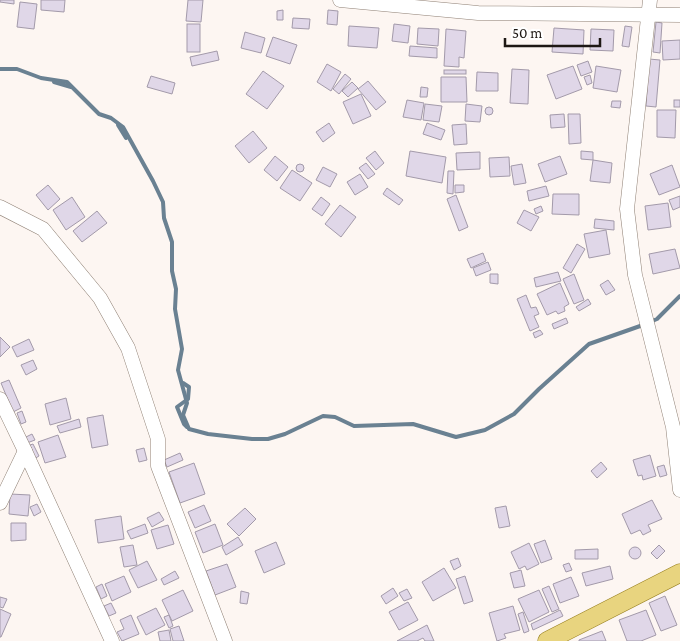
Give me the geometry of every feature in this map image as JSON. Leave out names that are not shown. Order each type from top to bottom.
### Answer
[{"type":"main road","points":[[547,641],[680,573]]},
{"type":"street","points":[[341,0],[478,12],[649,7],[680,15]]},
{"type":"street","points":[[649,7],[627,209],[636,275],[673,427],[680,490]]},
{"type":"street","points":[[0,207],[43,229],[100,298],[128,348],[158,439],[158,466],[225,641]]},
{"type":"street","points":[[0,399],[112,641]]},
{"type":"street","points":[[0,503],[25,450]]},
{"type":"building","points":[[0,0],[14,0],[14,4],[0,2]]},
{"type":"building","points":[[41,0],[65,0],[64,12],[41,10]]},
{"type":"building","points":[[188,0],[203,0],[201,22],[186,21]]},
{"type":"building","points":[[20,2],[37,4],[34,29],[17,27]]},
{"type":"building","points":[[283,10],[283,20],[277,20],[277,11]]},
{"type":"building","points":[[328,10],[338,11],[337,25],[327,24]]},
{"type":"building","points":[[293,18],[310,19],[309,29],[292,28]]},
{"type":"building","points":[[656,22],[662,23],[660,53],[653,52]]},
{"type":"building","points":[[187,24],[200,24],[200,52],[187,52]]},
{"type":"building","points":[[394,24],[410,26],[408,43],[392,41]]},
{"type":"building","points":[[349,26],[379,28],[377,48],[348,46]]},
{"type":"building","points":[[625,26],[632,27],[629,47],[622,46]]},
{"type":"building","points":[[418,28],[439,29],[438,46],[417,44]]},
{"type":"building","points":[[554,28],[584,30],[583,54],[552,52]]},
{"type":"building","points":[[446,29],[466,31],[464,58],[459,57],[459,67],[444,66]]},
{"type":"building","points":[[591,29],[614,30],[613,51],[590,50]]},
{"type":"building","points":[[245,32],[265,38],[261,53],[241,48]]},
{"type":"building","points":[[273,37],[297,45],[290,64],[266,56]]},
{"type":"building","points":[[680,40],[680,59],[663,60],[662,41]]},
{"type":"building","points":[[410,46],[437,48],[437,58],[409,56]]},
{"type":"building","points":[[217,51],[219,60],[192,66],[190,57]]},
{"type":"building","points":[[649,59],[660,60],[656,107],[646,106]]},
{"type":"building","points":[[588,61],[592,72],[581,76],[577,65]]},
{"type":"building","points":[[327,64],[341,72],[331,91],[317,82]]},
{"type":"building","points":[[573,66],[582,89],[556,99],[547,75]]},
{"type":"building","points":[[596,66],[621,70],[617,92],[593,88]]},
{"type":"building","points":[[512,69],[529,70],[528,104],[510,103]]},
{"type":"building","points":[[444,70],[466,70],[466,74],[444,74]]},
{"type":"building","points":[[263,71],[284,86],[267,109],[246,94]]},
{"type":"building","points":[[477,72],[498,73],[498,91],[476,91]]},
{"type":"building","points":[[345,74],[351,79],[339,94],[333,89]]},
{"type":"building","points":[[590,75],[592,83],[587,85],[584,77]]},
{"type":"building","points":[[151,76],[175,83],[172,94],[147,87]]},
{"type":"building","points":[[441,77],[466,77],[467,102],[441,102]]},
{"type":"building","points":[[368,81],[386,102],[376,110],[358,89]]},
{"type":"building","points":[[352,82],[358,88],[348,97],[342,91]]},
{"type":"building","points":[[421,87],[428,88],[427,97],[420,97]]},
{"type":"building","points":[[361,94],[371,116],[353,124],[343,102]]},
{"type":"building","points":[[407,100],[424,103],[421,120],[403,117]]},
{"type":"building","points":[[674,100],[680,100],[680,107],[674,107]]},
{"type":"building","points":[[612,101],[621,101],[620,108],[611,107]]},
{"type":"building","points":[[425,104],[442,106],[439,122],[423,120]]},
{"type":"building","points":[[466,104],[482,106],[480,122],[465,121]]},
{"type":"building","points":[[489,107],[493,111],[489,115],[485,111]]},
{"type":"building","points":[[657,110],[676,110],[675,138],[657,137]]},
{"type":"building","points":[[564,114],[565,127],[551,128],[550,115]]},
{"type":"building","points":[[568,114],[580,114],[581,143],[569,144]]},
{"type":"building","points":[[329,123],[335,133],[323,142],[316,132]]},
{"type":"building","points":[[427,123],[445,130],[441,140],[423,134]]},
{"type":"building","points":[[466,124],[467,144],[454,145],[452,125]]},
{"type":"building","points":[[253,131],[267,148],[249,163],[235,146]]},
{"type":"building","points":[[375,151],[384,163],[376,170],[366,158]]},
{"type":"building","points":[[410,151],[446,157],[442,183],[406,176]]},
{"type":"building","points":[[581,151],[593,152],[593,160],[581,159]]},
{"type":"building","points":[[480,152],[480,169],[457,170],[456,153]]},
{"type":"building","points":[[275,156],[288,167],[277,181],[264,170]]},
{"type":"building","points":[[560,156],[567,174],[545,182],[538,164]]},
{"type":"building","points":[[509,157],[510,176],[490,177],[489,158]]},
{"type":"building","points":[[593,160],[612,163],[610,183],[590,181]]},
{"type":"building","points":[[366,163],[375,174],[368,179],[359,168]]},
{"type":"building","points":[[300,164],[304,168],[300,172],[296,168]]},
{"type":"building","points":[[522,164],[526,183],[514,185],[511,166]]},
{"type":"building","points":[[672,165],[680,187],[659,195],[650,174]]},
{"type":"building","points":[[323,167],[337,174],[330,187],[316,180]]},
{"type":"building","points":[[292,170],[312,183],[300,201],[280,188]]},
{"type":"building","points":[[448,171],[454,171],[453,194],[447,193]]},
{"type":"building","points":[[360,174],[368,187],[355,195],[347,182]]},
{"type":"building","points":[[48,185],[60,199],[48,210],[36,195]]},
{"type":"building","points":[[455,185],[464,185],[464,192],[455,193]]},
{"type":"building","points":[[546,186],[549,196],[529,201],[527,191]]},
{"type":"building","points":[[387,188],[403,200],[399,205],[383,194]]},
{"type":"building","points":[[553,194],[579,194],[579,215],[552,214]]},
{"type":"building","points":[[456,195],[468,227],[459,231],[447,199]]},
{"type":"building","points":[[680,196],[680,207],[673,210],[669,200]]},
{"type":"building","points":[[72,197],[85,217],[66,230],[53,210]]},
{"type":"building","points":[[321,197],[330,204],[322,216],[312,209]]},
{"type":"building","points":[[668,203],[671,227],[648,230],[645,206]]},
{"type":"building","points":[[340,205],[356,217],[341,237],[325,224]]},
{"type":"building","points":[[541,206],[543,211],[536,214],[534,209]]},
{"type":"building","points":[[524,210],[539,217],[531,231],[517,223]]},
{"type":"building","points":[[97,211],[107,223],[82,242],[73,231]]},
{"type":"building","points":[[595,219],[614,221],[614,230],[594,228]]},
{"type":"building","points":[[606,230],[610,254],[589,258],[584,234]]},
{"type":"building","points":[[577,244],[585,249],[571,273],[563,268]]},
{"type":"building","points":[[675,249],[680,268],[653,274],[649,254]]},
{"type":"building","points":[[483,253],[486,261],[471,268],[467,259]]},
{"type":"building","points":[[488,262],[491,270],[476,276],[473,268]]},
{"type":"building","points":[[558,272],[561,281],[536,287],[534,278]]},
{"type":"building","points":[[490,274],[498,274],[498,284],[490,283]]},
{"type":"building","points":[[574,274],[584,300],[574,304],[563,279]]},
{"type":"building","points":[[608,280],[615,290],[606,295],[600,285]]},
{"type":"building","points":[[560,283],[569,304],[564,307],[565,311],[558,314],[556,311],[547,315],[537,294]]},
{"type":"building","points":[[526,295],[531,308],[536,307],[539,314],[534,316],[539,327],[530,331],[517,299]]},
{"type":"building","points":[[588,299],[591,304],[579,311],[576,307]]},
{"type":"building","points":[[566,318],[568,323],[554,329],[552,324]]},
{"type":"building","points":[[540,330],[543,334],[535,338],[533,333]]},
{"type":"building","points":[[0,337],[10,347],[0,357]]},
{"type":"building","points":[[29,339],[34,350],[17,357],[12,347]]},
{"type":"building","points":[[33,360],[37,369],[26,375],[21,365]]},
{"type":"building","points":[[9,380],[21,408],[13,412],[1,383]]},
{"type":"building","points":[[66,398],[71,419],[50,425],[45,404]]},
{"type":"building","points":[[22,411],[26,422],[21,424],[17,413]]},
{"type":"building","points":[[103,415],[108,445],[92,448],[87,418]]},
{"type":"building","points":[[79,419],[81,427],[60,433],[57,426]]},
{"type":"building","points":[[32,434],[35,440],[27,443],[24,438]]},
{"type":"building","points":[[58,435],[66,457],[45,463],[38,442]]},
{"type":"building","points":[[33,444],[39,456],[34,459],[27,446]]},
{"type":"building","points":[[144,448],[147,460],[139,462],[136,450]]},
{"type":"building","points":[[180,453],[183,460],[167,467],[164,460]]},
{"type":"building","points":[[650,455],[656,476],[643,480],[642,475],[638,476],[633,460]]},
{"type":"building","points":[[601,462],[607,469],[597,478],[591,471]]},
{"type":"building","points":[[194,463],[205,494],[180,503],[169,472]]},
{"type":"building","points":[[664,465],[667,475],[660,477],[657,467]]},
{"type":"building","points":[[10,494],[30,495],[28,516],[9,514]]},
{"type":"building","points":[[652,500],[662,519],[648,525],[651,531],[643,535],[640,530],[631,534],[622,514]]},
{"type":"building","points":[[37,504],[41,512],[34,516],[30,507]]},
{"type":"building","points":[[204,505],[211,521],[195,528],[188,512]]},
{"type":"building","points":[[506,506],[510,526],[499,528],[495,508]]},
{"type":"building","points":[[245,508],[256,519],[239,536],[227,524]]},
{"type":"building","points":[[159,512],[164,520],[152,527],[147,518]]},
{"type":"building","points":[[121,516],[124,539],[98,543],[95,520]]},
{"type":"building","points":[[11,523],[26,523],[26,540],[11,541]]},
{"type":"building","points":[[145,524],[148,533],[131,539],[127,531]]},
{"type":"building","points":[[215,524],[223,545],[203,553],[195,532]]},
{"type":"building","points":[[168,525],[174,544],[157,549],[151,530]]},
{"type":"building","points":[[238,537],[243,545],[226,555],[222,547]]},
{"type":"building","points":[[545,540],[552,559],[541,563],[534,544]]},
{"type":"building","points":[[276,542],[285,564],[264,573],[255,551]]},
{"type":"building","points":[[529,543],[539,564],[527,570],[525,566],[519,569],[511,552]]},
{"type":"building","points":[[133,545],[137,565],[124,567],[120,547]]},
{"type":"building","points":[[659,545],[665,551],[657,559],[651,553]]},
{"type":"building","points":[[633,547],[637,547],[641,553],[637,559],[633,559],[629,555],[629,551]]},
{"type":"building","points":[[598,549],[598,559],[575,559],[575,550]]},
{"type":"building","points":[[458,558],[461,566],[454,570],[450,561]]},
{"type":"building","points":[[147,561],[157,580],[138,588],[129,570]]},
{"type":"building","points":[[569,563],[572,570],[566,572],[563,565]]},
{"type":"building","points":[[227,564],[236,587],[215,595],[206,571]]},
{"type":"building","points":[[610,566],[613,579],[586,586],[582,573]]},
{"type":"building","points":[[444,568],[456,588],[433,601],[422,582]]},
{"type":"building","points":[[521,570],[525,586],[514,588],[510,573]]},
{"type":"building","points":[[175,571],[179,578],[164,585],[161,579]]},
{"type":"building","points":[[124,576],[131,592],[112,601],[105,584]]},
{"type":"building","points":[[465,576],[473,601],[464,604],[456,579]]},
{"type":"building","points":[[571,577],[579,596],[560,603],[553,584]]},
{"type":"building","points":[[102,584],[107,596],[101,599],[96,587]]},
{"type":"building","points":[[549,586],[559,609],[552,612],[542,589]]},
{"type":"building","points":[[393,588],[398,596],[386,604],[381,596]]},
{"type":"building","points":[[407,589],[412,598],[404,601],[399,593]]},
{"type":"building","points":[[183,590],[193,611],[172,621],[162,600]]},
{"type":"building","points":[[539,590],[549,612],[529,622],[518,599]]},
{"type":"building","points":[[241,591],[249,593],[247,604],[240,603]]},
{"type":"building","points":[[665,596],[677,625],[661,631],[649,603]]},
{"type":"building","points":[[0,597],[7,599],[3,608],[0,607]]},
{"type":"building","points":[[408,602],[418,620],[399,630],[389,612]]},
{"type":"building","points":[[111,603],[116,613],[109,616],[104,606]]},
{"type":"building","points":[[513,606],[520,630],[504,634],[506,638],[497,641],[489,613]]},
{"type":"building","points":[[156,608],[165,625],[146,635],[137,617]]},
{"type":"building","points":[[0,609],[11,614],[1,637],[0,637]]},
{"type":"building","points":[[560,610],[563,616],[533,630],[531,624]]},
{"type":"building","points":[[646,610],[656,635],[641,641],[627,641],[619,620]]},
{"type":"building","points":[[523,612],[529,631],[524,633],[518,614]]},
{"type":"building","points":[[131,615],[139,634],[122,641],[117,632],[124,629],[120,620]]},
{"type":"building","points":[[169,615],[173,626],[169,628],[164,617]]},
{"type":"building","points":[[427,625],[434,641],[425,641],[423,638],[417,641],[397,641]]},
{"type":"building","points":[[179,626],[184,641],[173,641],[170,629]]},
{"type":"building","points":[[169,630],[171,641],[160,641],[158,632]]},
{"type":"building","points":[[602,631],[606,641],[579,641],[579,640]]},
{"type":"waterway","points":[[0,69],[17,69],[41,78],[67,82],[99,114],[111,118],[123,127],[153,181],[163,202],[164,218],[172,242],[172,271],[176,289],[175,309],[182,349],[178,370],[187,403],[183,415],[189,429],[208,434],[268,439],[285,434],[323,416],[335,417],[354,426],[413,424],[456,437],[485,430],[514,414],[589,344],[643,325]]},
{"type":"waterway","points":[[54,82],[71,87]]},
{"type":"waterway","points":[[118,125],[126,138]]},
{"type":"waterway","points":[[650,322],[657,319],[680,296]]},
{"type":"waterway","points":[[183,383],[189,387],[188,399],[177,407],[187,427]]}]
